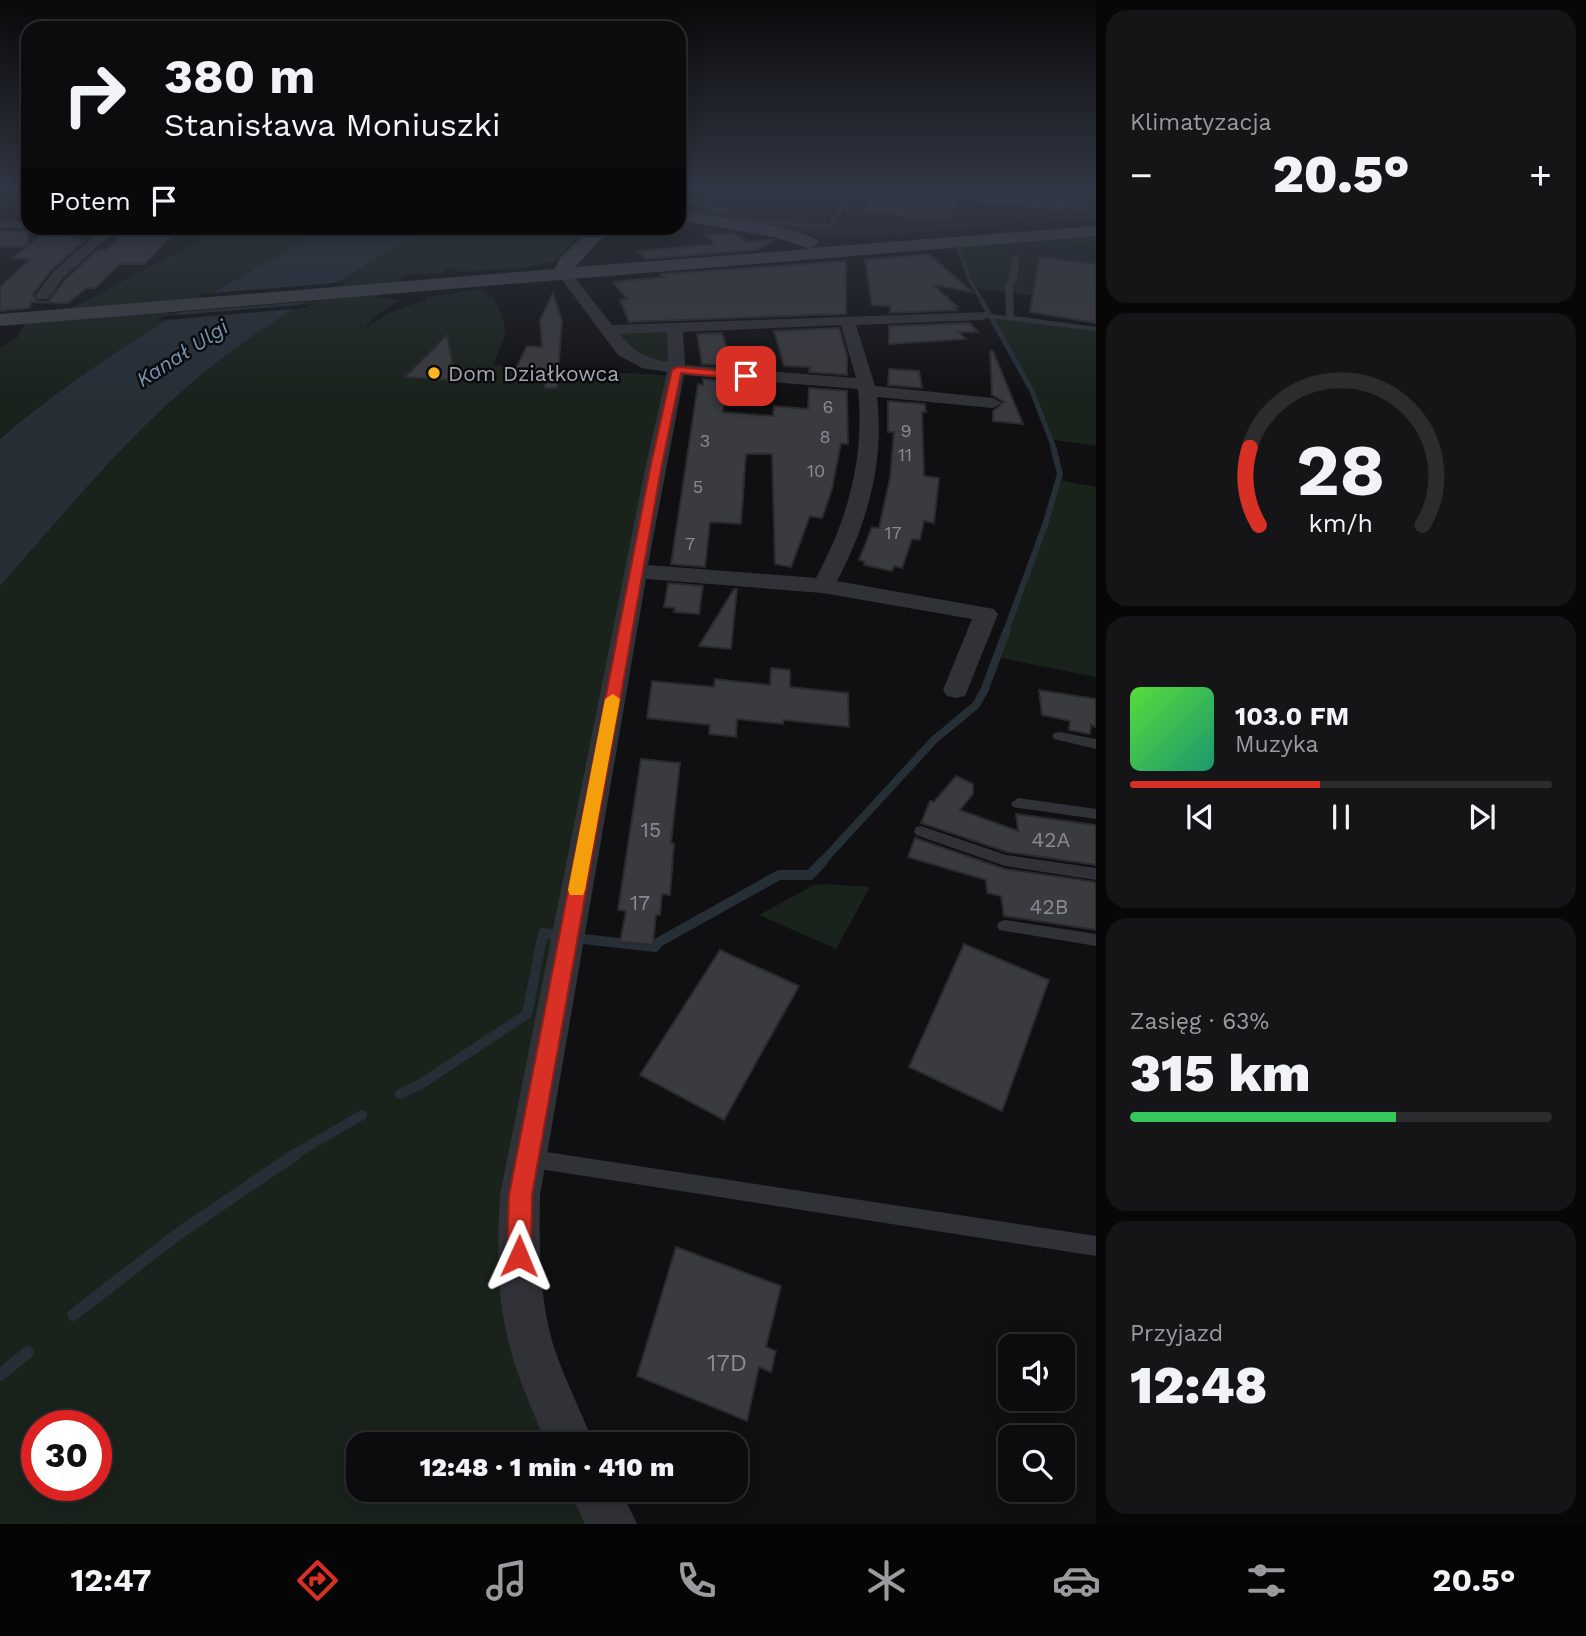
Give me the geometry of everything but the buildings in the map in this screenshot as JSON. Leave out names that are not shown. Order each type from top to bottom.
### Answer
[{"type":"main road","points":[[564,273],[571,258]]},
{"type":"main road","points":[[0,320],[736,258]]},
{"type":"street","points":[[43,296],[59,274],[77,258]]},
{"type":"street","points":[[564,273],[624,351],[660,368],[867,387],[993,403]]},
{"type":"street","points":[[608,330],[983,315]]},
{"type":"street","points":[[823,586],[855,517],[868,452],[867,387],[846,321]]},
{"type":"street","points":[[567,1432],[535,1355],[523,1308],[519,1256],[520,1207],[637,571],[677,370],[679,347],[674,328]]},
{"type":"street","points":[[637,571],[823,586],[986,614],[957,690]]},
{"type":"street","points":[[600,1502],[612,1524]]},
{"type":"lane","points":[[1005,317],[1016,258]]},
{"type":"lane","points":[[983,315],[1096,329]]},
{"type":"lane","points":[[1059,736],[1096,744]]},
{"type":"lane","points":[[1018,803],[1096,814]]},
{"type":"lane","points":[[921,831],[1005,860],[1096,874]]},
{"type":"lane","points":[[1005,926],[1096,940]]},
{"type":"lane","points":[[527,1158],[1096,1246]]},
{"type":"shaded area","points":[[167,258],[274,258],[118,351],[38,408],[0,439],[0,347],[17,338],[28,318],[58,315]]},
{"type":"shaded area","points":[[378,258],[558,258],[531,267],[461,272],[447,268],[444,273],[407,275],[376,298],[399,300],[373,318],[365,328],[389,313],[425,300],[425,297],[483,289],[489,297],[493,296],[505,325],[504,337],[493,365],[675,376],[520,1195],[569,1432],[346,1432],[346,1502],[600,1502],[612,1524],[0,1524],[0,586],[117,454],[168,404],[221,359],[279,319]]},
{"type":"shaded area","points":[[962,258],[1016,258],[1014,278],[1096,288],[1096,303],[974,288]]},
{"type":"shaded area","points":[[1002,258],[1096,258],[1096,288],[1013,278]]},
{"type":"shaded area","points":[[1001,316],[1096,329],[1096,446],[1049,439],[1024,374],[993,320]]},
{"type":"shaded area","points":[[674,329],[677,370],[660,368],[608,330]]},
{"type":"shaded area","points":[[1058,480],[1096,487],[1096,677],[996,657],[1045,525]]},
{"type":"shaded area","points":[[814,885],[870,887],[836,949],[759,915]]},
{"type":"water","name":"Kanał Ulgi","points":[[274,258],[378,258],[250,338],[194,381],[117,454],[0,586],[0,439],[77,379],[200,300]]},
{"type":"pier","points":[[347,282],[317,301],[168,313],[203,294]]},
{"type":"pier","points":[[313,304],[305,308],[156,321],[164,316]]},
{"type":"waterway","points":[[962,258],[969,279],[983,303]]},
{"type":"waterway","points":[[982,301],[1032,391],[1054,448]]},
{"type":"waterway","points":[[1006,631],[1045,525],[1060,474],[1053,446]]},
{"type":"waterway","points":[[821,863],[934,740],[976,705],[1007,630]]},
{"type":"waterway","points":[[574,938],[655,947],[659,942],[779,875],[810,875],[823,861]]},
{"type":"waterway","points":[[400,1094],[421,1084],[527,1014],[543,933],[561,936]]},
{"type":"waterway","points":[[293,1155],[362,1115]]},
{"type":"waterway","points":[[73,1315],[178,1234],[296,1154]]},
{"type":"waterway","points":[[0,1375],[28,1352]]},
{"type":"slow traffic","points":[[576,890],[613,699]]},
{"type":"place","name":"Dom Działkowca","points":[[434,373]]},
{"type":"route","points":[[519,1256],[520,1195],[655,469],[677,370],[746,376]]}]
